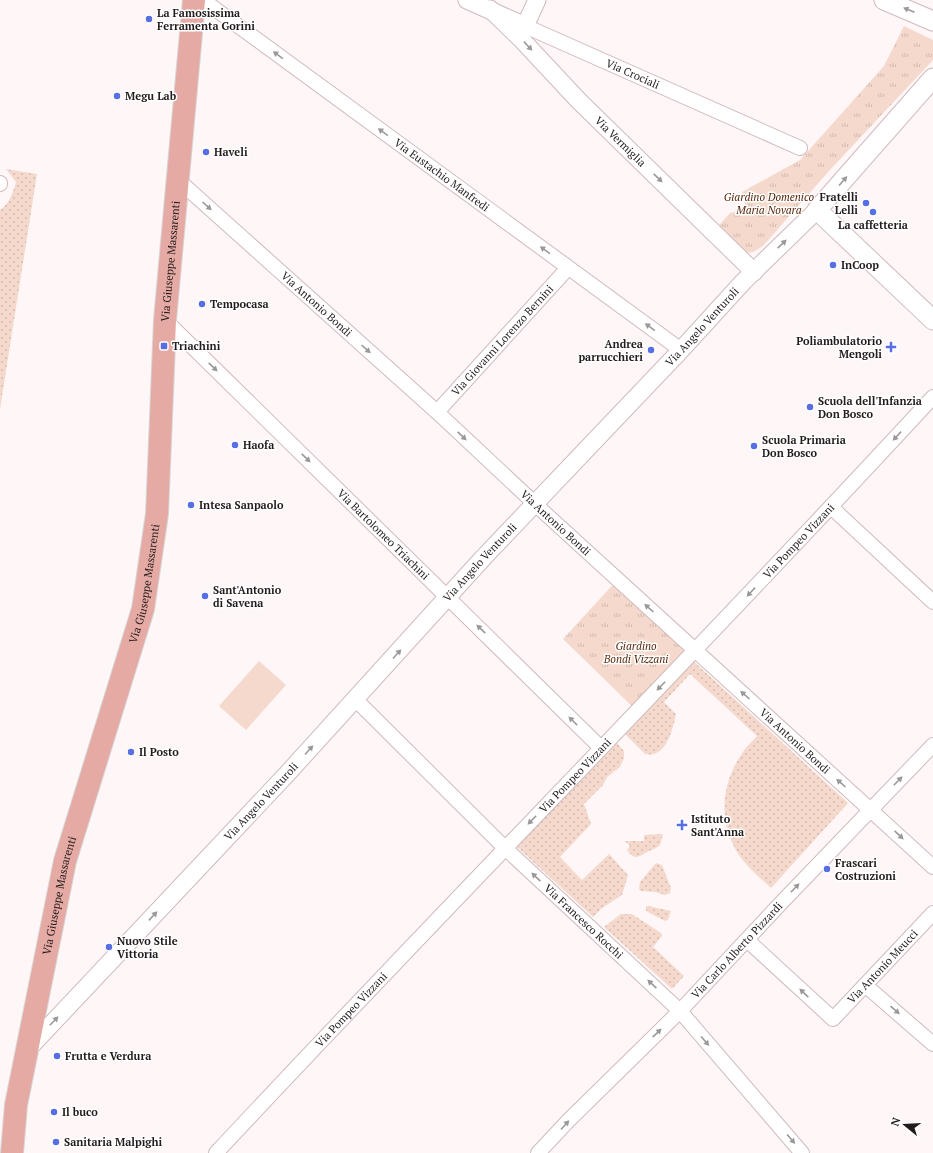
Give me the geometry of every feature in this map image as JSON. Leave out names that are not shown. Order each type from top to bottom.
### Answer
[{"type":"main road","name":"Via Giuseppe Massarenti","points":[[12,1153],[16,1105],[66,861],[141,616],[149,582],[157,514],[165,320],[194,0]]},
{"type":"main road","points":[[884,0],[933,21]]},
{"type":"main road","name":"Via Angelo Venturoli","points":[[817,210],[933,78]]},
{"type":"main road","points":[[817,210],[933,320]]},
{"type":"street","name":"Via Eustachio Manfredi","points":[[203,0],[681,350]]},
{"type":"street","name":"Via Crociali","points":[[467,0],[800,148]]},
{"type":"street","points":[[525,26],[537,0]]},
{"type":"street","name":"Via Vermiglia","points":[[490,9],[521,38],[579,101],[754,272]]},
{"type":"street","name":"Via Antonio Bondi","points":[[178,180],[437,412],[535,504],[933,867]]},
{"type":"street","name":"Via Angelo Venturoli","points":[[28,1049],[535,504],[754,272],[817,210]]},
{"type":"street","name":"Via Giovanni Lorenzo Bernini","points":[[437,412],[568,268]]},
{"type":"street","name":"Via Bartolomeo Triachini","points":[[165,320],[601,748]]},
{"type":"street","name":"Via Pompeo Vizzani","points":[[216,1153],[505,848],[696,650],[933,397]]},
{"type":"street","points":[[831,507],[933,602]]},
{"type":"street","name":"Via Francesco Rocchi","points":[[355,699],[505,848],[680,1011],[802,1153]]},
{"type":"street","name":"Via Carlo Alberto Pizzardi","points":[[538,1153],[568,1121],[680,1011],[870,809],[933,745]]},
{"type":"street","name":"Via Antonio Meucci","points":[[747,940],[833,1019],[933,913]]},
{"type":"street","points":[[865,985],[933,1044]]},
{"type":"green space","name":"Giardino Domenico Maria Novara","points":[[904,26],[933,40],[933,60],[829,171],[763,246],[753,252],[740,254],[714,231],[730,213],[746,209],[742,192],[800,160],[884,66]]},
{"type":"green space","points":[[6,169],[37,174],[0,409],[0,210],[9,201],[16,182]]},
{"type":"green space","name":"Giardino Bondi Vizzani","points":[[618,579],[696,650],[637,711],[563,639]]},
{"type":"green space","points":[[691,659],[848,803],[771,888],[749,867],[737,852],[727,826],[725,813],[725,799],[731,773],[745,749],[757,736],[690,674],[664,702],[676,714],[667,742],[658,752],[645,754],[623,732]]},
{"type":"green space","points":[[259,661],[286,685],[246,730],[219,706]]},
{"type":"green space","points":[[615,741],[624,751],[624,758],[620,767],[607,777],[603,785],[584,804],[591,824],[560,857],[582,880],[609,854],[628,875],[622,895],[602,908],[593,917],[516,846]]},
{"type":"green space","points":[[663,834],[660,845],[637,857],[632,856],[627,850],[630,846],[625,841],[644,841],[644,835]]},
{"type":"green space","points":[[656,863],[662,865],[671,888],[670,893],[665,895],[655,892],[641,891],[639,889],[640,882]]},
{"type":"green space","points":[[648,906],[671,911],[668,920],[665,921],[646,911],[646,907]]},
{"type":"green space","points":[[621,914],[632,914],[661,933],[662,936],[653,947],[684,976],[672,989],[604,927]]},
{"type":"place","name":"La Famosissima Ferramenta Gorini","points":[[149,19]]},
{"type":"place","name":"Megu Lab","points":[[117,96]]},
{"type":"place","name":"Haveli","points":[[206,152]]},
{"type":"place","name":"Fratelli Lelli","points":[[866,203]]},
{"type":"place","name":"La caffetteria","points":[[873,212]]},
{"type":"place","name":"InCoop","points":[[833,265]]},
{"type":"place","name":"Tempocasa","points":[[202,304]]},
{"type":"place","name":"Triachini","points":[[164,346]]},
{"type":"place","name":"Poliambulatorio Mengoli","points":[[891,347]]},
{"type":"place","name":"Andrea parrucchieri","points":[[651,350]]},
{"type":"place","name":"Scuola dell'Infanzia Don Bosco","points":[[810,407]]},
{"type":"place","name":"Haofa","points":[[235,445]]},
{"type":"place","name":"Scuola Primaria Don Bosco","points":[[754,446]]},
{"type":"place","name":"Intesa Sanpaolo","points":[[191,505]]},
{"type":"place","name":"Sant'Antonio di Savena","points":[[205,596]]},
{"type":"place","name":"Il Posto","points":[[131,752]]},
{"type":"place","name":"Istituto Sant'Anna","points":[[682,825]]},
{"type":"place","name":"Frascari Costruzioni","points":[[827,869]]},
{"type":"place","name":"Nuovo Stile Vittoria","points":[[109,947]]},
{"type":"place","name":"Frutta e Verdura","points":[[57,1056]]},
{"type":"place","name":"Il buco","points":[[54,1112]]},
{"type":"place","name":"Sanitaria Malpighi","points":[[56,1142]]}]
